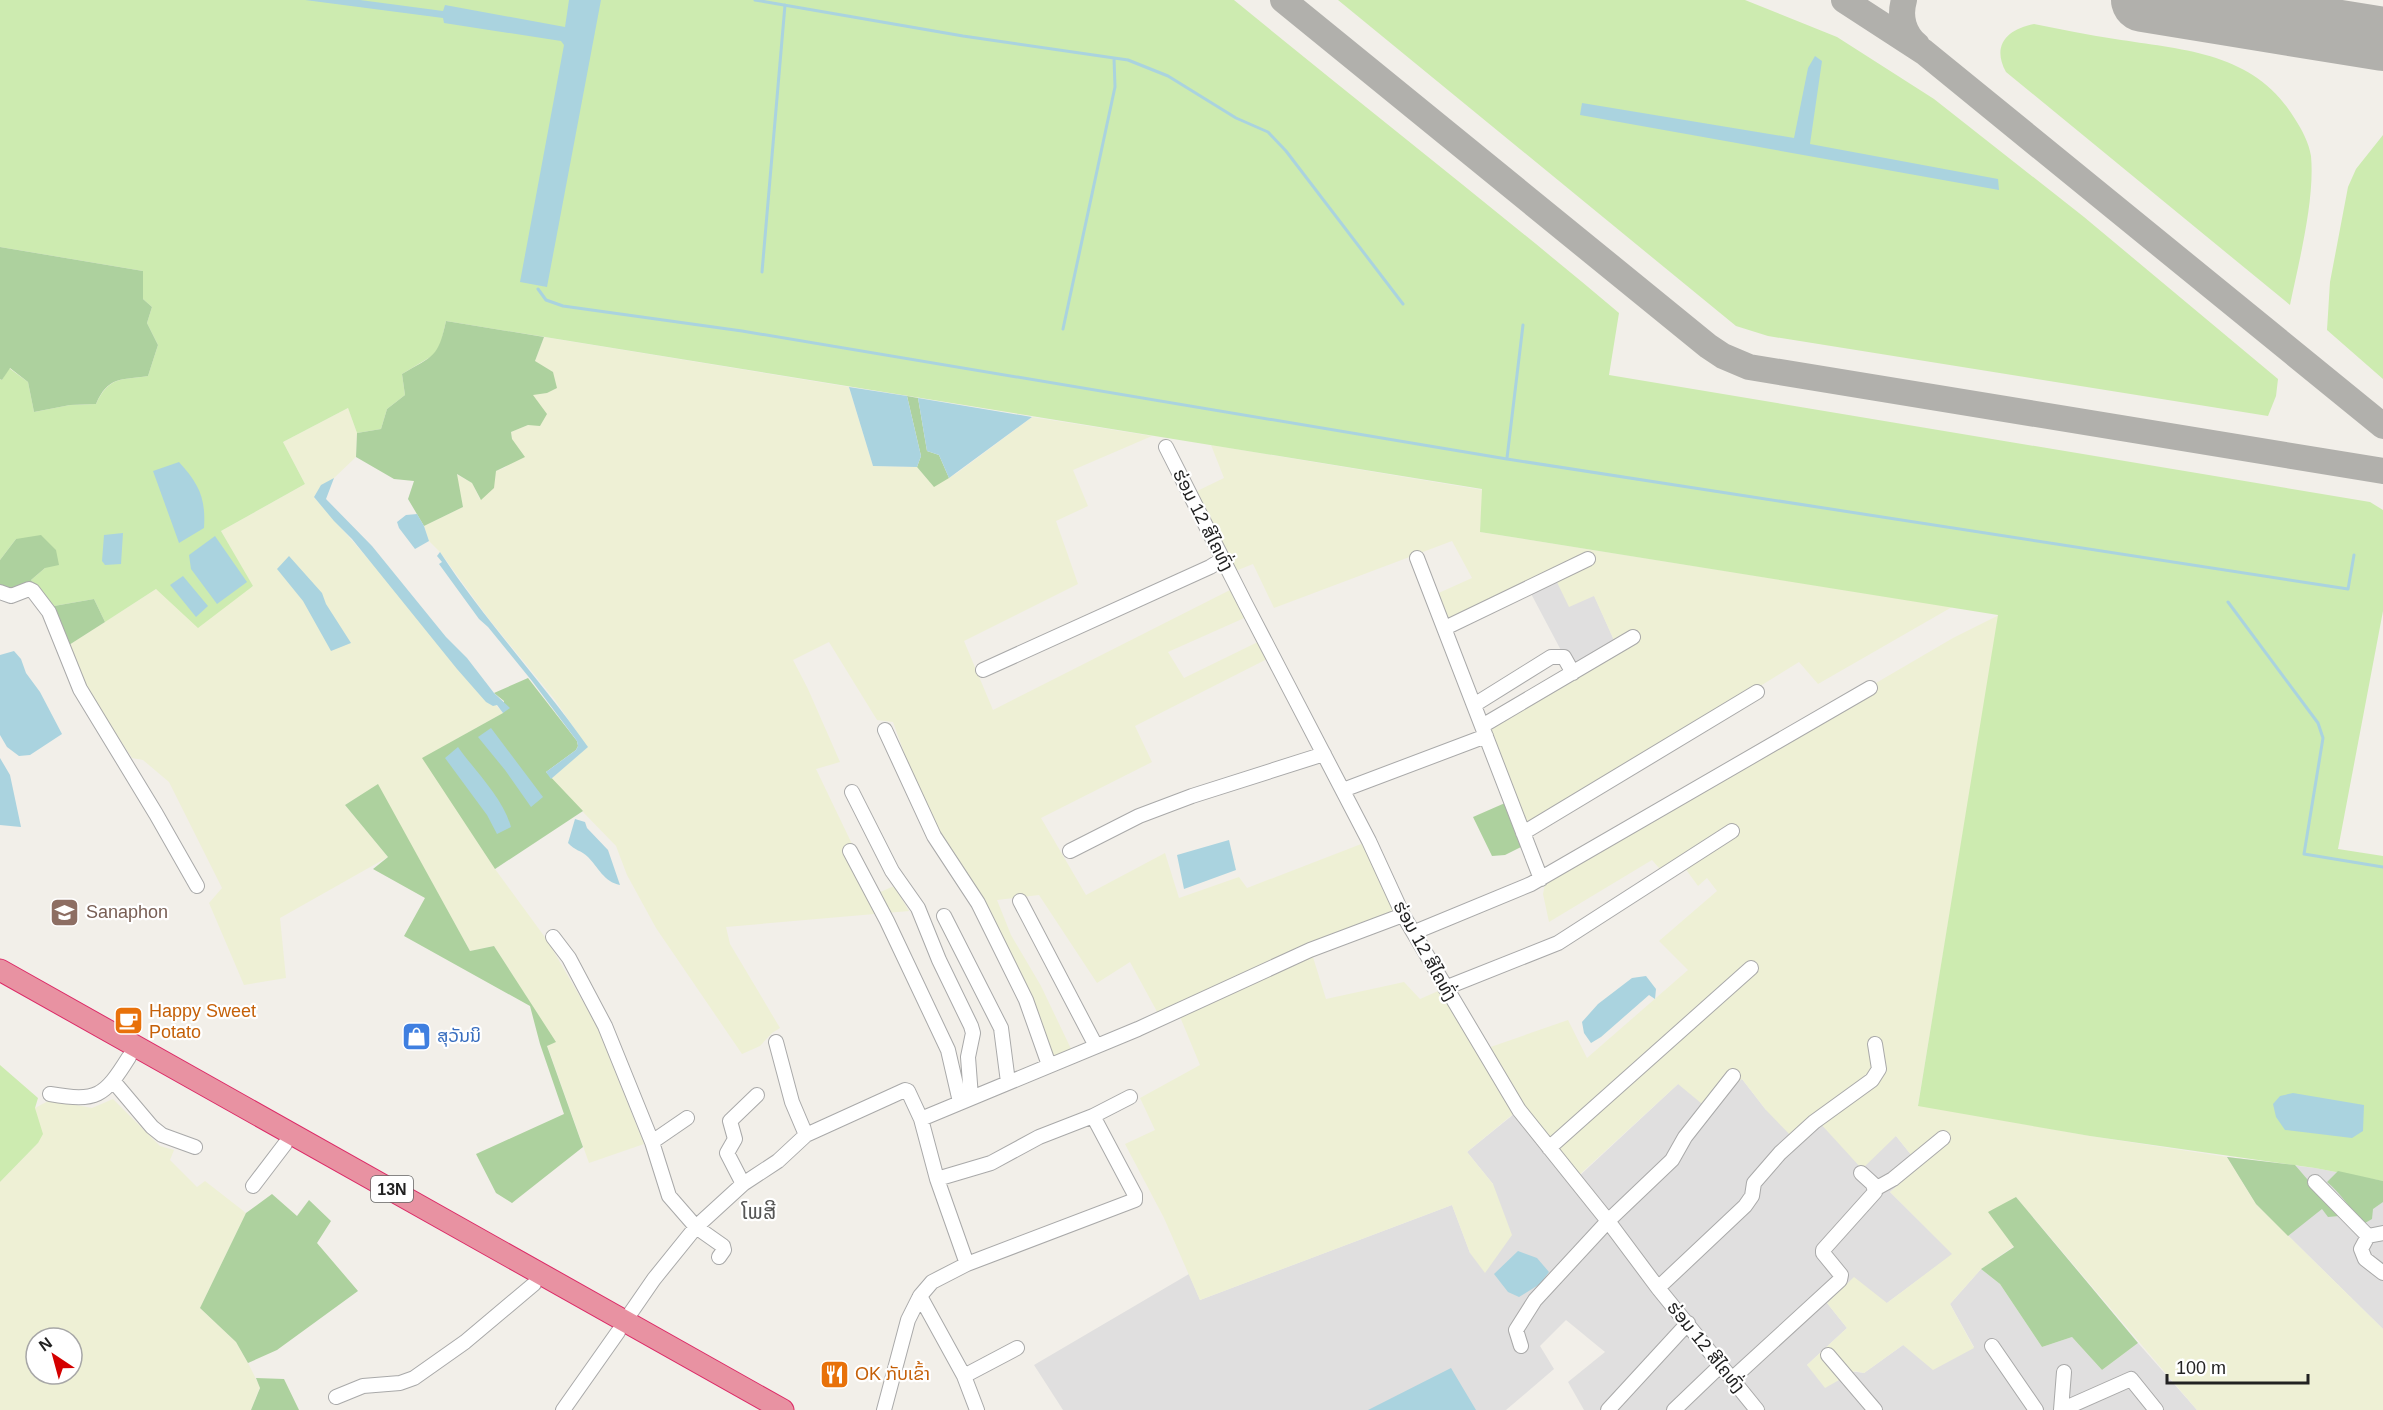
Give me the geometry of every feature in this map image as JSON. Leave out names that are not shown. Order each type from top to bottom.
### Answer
[{"type":"highway","name":"13N","points":[[0,970],[685,1362],[758,1410]]},
{"type":"highway","name":"13N","points":[[0,984],[534,1284],[622,1326]]},
{"type":"highway","name":"13N","points":[[685,1362],[783,1410]]},
{"type":"street","name":"ຮ່ອມ 12 ສີໄຄທົ່ງ","points":[[1166,447],[1343,790],[1403,915],[1518,1110],[1756,1409]]},
{"type":"street","points":[[1417,558],[1541,879]]},
{"type":"street","points":[[983,670],[1210,567],[1222,559]]},
{"type":"street","points":[[1445,628],[1588,559]]},
{"type":"street","points":[[0,592],[11,596],[29,590],[33,591],[49,612],[80,689],[197,886]]},
{"type":"street","points":[[1343,790],[1484,731],[1633,637]]},
{"type":"street","points":[[1474,705],[1551,657],[1564,657],[1573,673]]},
{"type":"street","points":[[1414,932],[1541,879],[1870,688]]},
{"type":"street","points":[[1523,833],[1757,692]]},
{"type":"street","points":[[885,730],[934,836],[978,903],[1026,1000],[1049,1065]]},
{"type":"street","points":[[1070,851],[1139,816],[1181,800],[1324,754]]},
{"type":"street","points":[[852,792],[892,871],[918,908],[939,960],[971,1026],[973,1033],[968,1057],[966,1099]]},
{"type":"street","points":[[1445,988],[1558,943],[1732,831]]},
{"type":"street","points":[[850,851],[948,1050],[966,1099]]},
{"type":"street","points":[[1020,901],[1096,1047]]},
{"type":"street","points":[[921,1119],[1096,1047],[1310,950],[1403,915]]},
{"type":"street","points":[[944,916],[1001,1028],[1008,1082]]},
{"type":"street","points":[[553,937],[568,958],[605,1026],[652,1142],[663,1173],[665,1189],[696,1227],[723,1246],[724,1250],[720,1257]]},
{"type":"street","points":[[1549,1148],[1751,968]]},
{"type":"street","points":[[776,1042],[792,1102],[806,1135]]},
{"type":"street","points":[[1658,1288],[1745,1206],[1752,1196],[1754,1184],[1780,1153],[1814,1122],[1872,1080],[1879,1069],[1875,1044]]},
{"type":"street","points":[[50,1094],[86,1098],[99,1094],[114,1082],[129,1057]]},
{"type":"street","points":[[1521,1346],[1516,1330],[1527,1311],[1608,1221],[1671,1161],[1685,1137],[1733,1076]]},
{"type":"street","points":[[114,1082],[152,1127],[162,1135],[195,1147]]},
{"type":"street","points":[[563,1410],[654,1279],[696,1227],[743,1184],[778,1161],[806,1135],[902,1090],[908,1091],[921,1119],[937,1179],[967,1264]]},
{"type":"street","points":[[743,1184],[727,1153],[735,1139],[730,1121],[757,1095]]},
{"type":"street","points":[[937,1179],[991,1163],[1048,1133],[1093,1116],[1130,1097]]},
{"type":"street","points":[[884,1410],[908,1320],[920,1296],[932,1282],[967,1264],[1135,1200],[1135,1195],[1093,1116]]},
{"type":"street","points":[[652,1142],[687,1118]]},
{"type":"street","points":[[1732,1378],[1838,1284],[1841,1275],[1823,1250],[1872,1197],[1875,1189],[1893,1179],[1943,1138]]},
{"type":"street","points":[[254,1186],[285,1144]]},
{"type":"street","points":[[1861,1173],[1875,1189]]},
{"type":"street","points":[[2315,1182],[2368,1236]]},
{"type":"street","points":[[2368,1236],[2383,1233]]},
{"type":"street","points":[[2368,1236],[2361,1249],[2361,1254],[2383,1273]]},
{"type":"street","points":[[336,1397],[363,1386],[400,1383],[414,1378],[465,1342],[534,1284]]},
{"type":"street","points":[[920,1296],[964,1376],[977,1410]]},
{"type":"street","points":[[1608,1410],[1688,1323]]},
{"type":"street","points":[[1992,1346],[2036,1410]]},
{"type":"street","points":[[964,1376],[1017,1348]]},
{"type":"street","points":[[1828,1355],[1875,1410]]},
{"type":"street","points":[[1674,1410],[1721,1365]]},
{"type":"street","points":[[2064,1372],[2061,1410],[2131,1380],[2156,1410]]},
{"type":"shaded area","points":[[1554,576],[1594,595],[1617,647],[1573,673],[1528,588]]},
{"type":"shaded area","points":[[1742,1079],[1766,1110],[1896,1136],[1920,1166],[1890,1192],[1953,1254],[1887,1303],[1827,1303],[1847,1328],[1807,1365],[1864,1373],[1903,1345],[1974,1347],[1950,1304],[1981,1269],[2000,1284],[2042,1347],[2072,1337],[2102,1370],[2138,1343],[2197,1410],[1584,1410],[1568,1382],[1605,1352],[1566,1320],[1540,1346],[1554,1369],[1506,1410],[1063,1410],[1034,1365],[1189,1274],[1200,1300],[1452,1205],[1470,1253],[1493,1184],[1467,1152],[1519,1110],[1575,1180],[1678,1084]]},
{"type":"shaded area","points":[[2227,1157],[2315,1168],[2383,1181],[2383,1329],[2256,1204]]},
{"type":"green space","points":[[0,0],[1234,0],[1619,313],[1609,375],[2370,502],[2383,510],[2383,611],[2338,849],[2383,856],[2383,1181],[2315,1168],[2090,1136],[1918,1106],[1998,615],[1480,532],[1482,489],[446,321],[440,347],[432,356],[402,374],[405,395],[387,409],[381,429],[357,433],[348,408],[283,442],[305,484],[221,531],[253,586],[198,628],[156,589],[105,622],[94,599],[54,606],[31,580],[45,568],[16,539],[0,560],[0,379],[2,380],[9,368],[28,382],[34,412],[70,405],[96,404],[111,384],[123,379],[148,376],[158,345],[147,323],[152,307],[143,299],[143,271],[0,247]]},
{"type":"green space","points":[[1338,0],[1745,0],[1837,37],[1934,99],[2084,217],[2278,379],[2276,396],[2268,416],[1768,336],[1736,326]]},
{"type":"green space","points":[[2034,24],[2192,51],[2216,58],[2239,67],[2260,80],[2279,97],[2307,141],[2312,173],[2302,250],[2290,305],[2006,72],[2000,54],[2001,46],[2010,34]]},
{"type":"green space","points":[[2383,135],[2383,379],[2327,330],[2330,282],[2348,187],[2356,169]]},
{"type":"green space","points":[[0,247],[143,271],[143,299],[152,307],[147,323],[158,345],[148,376],[116,381],[105,388],[96,404],[70,405],[34,412],[28,382],[10,368],[2,380],[0,379]]},
{"type":"green space","points":[[446,321],[544,337],[535,361],[553,372],[557,388],[547,393],[533,395],[547,414],[540,426],[528,425],[511,432],[512,439],[525,457],[496,471],[494,488],[481,500],[472,483],[457,474],[463,507],[424,526],[408,499],[414,481],[394,479],[356,457],[357,433],[381,429],[387,409],[405,395],[402,374],[433,354],[440,342]]},
{"type":"green space","points":[[544,337],[849,387],[873,466],[917,467],[934,486],[957,473],[1032,417],[1152,436],[1073,470],[1088,506],[1056,521],[1078,584],[964,641],[993,710],[1236,587],[1251,615],[1168,652],[1184,678],[1264,639],[1273,656],[1135,726],[1152,762],[1041,818],[1086,895],[1165,853],[1179,898],[1239,877],[1247,888],[1369,841],[1403,915],[1312,954],[1326,999],[1404,982],[1420,999],[1445,988],[1482,1050],[1568,1020],[1587,1058],[1688,970],[1659,941],[1717,891],[1707,878],[1698,886],[1682,864],[1665,875],[1652,860],[1549,922],[1543,894],[1547,875],[1953,638],[1999,615],[1918,1105],[2090,1136],[2227,1157],[2256,1204],[2383,1329],[2383,1410],[2197,1410],[2016,1197],[2014,1246],[1981,1269],[1950,1304],[1974,1348],[1933,1370],[1903,1345],[1864,1373],[1855,1371],[1825,1388],[1807,1365],[1847,1328],[1827,1303],[1854,1277],[1887,1303],[1952,1254],[1890,1192],[1920,1166],[1896,1136],[1862,1169],[1819,1122],[1795,1140],[1766,1110],[1742,1079],[1707,1108],[1678,1084],[1577,1177],[1518,1110],[1467,1152],[1493,1184],[1512,1235],[1485,1273],[1470,1253],[1452,1205],[1200,1300],[1164,1218],[1125,1144],[1155,1130],[1140,1098],[1200,1065],[1178,1012],[1161,1019],[1130,962],[1097,983],[1039,895],[997,900],[1011,935],[1041,986],[1074,1055],[1049,1065],[1026,1000],[934,836],[893,722],[877,720],[829,642],[793,660],[840,762],[816,769],[876,894],[894,886],[909,911],[726,927],[730,944],[780,1028],[760,1046],[742,1054],[656,928],[627,875],[616,846],[551,779],[587,747],[555,700],[429,541],[424,526],[463,507],[456,474],[472,483],[480,499],[496,471],[506,467],[512,439],[511,432],[528,425],[533,394],[547,393],[535,361]]},
{"type":"green space","points":[[907,396],[918,398],[927,451],[939,455],[949,478],[934,487],[917,467],[921,456]]},
{"type":"green space","points":[[348,408],[357,433],[356,457],[314,497],[503,713],[423,758],[495,869],[547,940],[596,1024],[644,1144],[589,1163],[547,1045],[555,1042],[494,946],[470,951],[378,785],[345,805],[388,857],[280,918],[286,978],[244,985],[209,903],[222,888],[169,782],[143,760],[132,758],[85,687],[69,645],[156,589],[253,587],[221,531],[305,484],[283,442]]},
{"type":"green space","points":[[1211,445],[1483,490],[1480,532],[1952,607],[1818,684],[1799,662],[1523,833],[1482,726],[1617,647],[1594,596],[1569,607],[1554,576],[1445,628],[1432,596],[1472,578],[1452,541],[1274,608],[1253,564],[1233,572],[1195,492],[1224,478]]},
{"type":"green space","points":[[41,535],[56,550],[59,565],[45,568],[31,580],[35,585],[4,589],[0,584],[0,560],[16,539]]},
{"type":"green space","points":[[94,599],[105,622],[69,645],[54,606]]},
{"type":"green space","points":[[528,678],[577,741],[576,750],[546,772],[583,811],[495,869],[422,758],[503,713],[504,701],[494,693]]},
{"type":"green space","points":[[378,784],[470,951],[494,946],[556,1042],[547,1046],[583,1147],[512,1203],[496,1193],[476,1154],[564,1114],[540,1044],[530,1006],[404,936],[425,898],[373,869],[388,857],[345,805]]},
{"type":"green space","points":[[1505,803],[1521,847],[1505,855],[1492,856],[1473,817]]},
{"type":"green space","points":[[0,1065],[38,1098],[35,1108],[43,1134],[38,1143],[0,1182]]},
{"type":"green space","points":[[113,1099],[160,1146],[174,1150],[170,1160],[197,1187],[205,1181],[246,1213],[200,1308],[236,1342],[260,1387],[251,1410],[0,1410],[0,1182],[38,1143],[35,1108],[50,1100],[92,1108]]},
{"type":"green space","points":[[2227,1157],[2295,1165],[2339,1216],[2328,1217],[2322,1209],[2288,1236],[2256,1204]]},
{"type":"green space","points":[[2338,1171],[2383,1181],[2383,1202],[2373,1209],[2372,1219],[2365,1223],[2327,1182]]},
{"type":"green space","points":[[272,1194],[297,1216],[309,1200],[331,1221],[317,1243],[358,1291],[277,1350],[248,1363],[236,1342],[200,1308],[246,1213]]},
{"type":"green space","points":[[2016,1197],[2138,1343],[2102,1370],[2072,1337],[2042,1347],[2000,1284],[1981,1269],[2014,1247],[1988,1212]]},
{"type":"green space","points":[[256,1378],[284,1379],[299,1410],[251,1410],[260,1388]]},
{"type":"water","points":[[305,0],[360,0],[443,11],[445,5],[565,27],[569,0],[601,0],[547,287],[520,282],[564,45],[561,41],[444,23],[443,18]]},
{"type":"water","points":[[1815,56],[1822,61],[1810,144],[1998,179],[1999,190],[1580,115],[1582,103],[1794,138],[1808,68]]},
{"type":"water","points":[[849,387],[907,396],[921,456],[917,467],[873,466]]},
{"type":"water","points":[[918,398],[1032,417],[949,478],[939,455],[927,451]]},
{"type":"water","points":[[179,462],[192,477],[200,492],[204,508],[204,528],[179,543],[153,471]]},
{"type":"water","points":[[334,478],[326,499],[372,546],[446,637],[467,658],[494,693],[510,708],[503,713],[497,705],[493,706],[486,702],[352,539],[314,497],[321,485]]},
{"type":"water","points":[[417,514],[429,541],[415,549],[397,522],[406,515]]},
{"type":"water","points":[[123,533],[121,564],[105,565],[102,561],[104,535]]},
{"type":"water","points":[[215,536],[247,582],[217,604],[191,569],[189,555]]},
{"type":"water","points":[[440,552],[588,747],[551,779],[546,772],[576,750],[577,741],[532,681],[479,619],[439,564],[442,562],[437,556]]},
{"type":"water","points":[[289,556],[322,593],[326,604],[351,643],[331,651],[303,601],[277,569]]},
{"type":"water","points":[[183,576],[208,606],[196,617],[170,585]]},
{"type":"water","points":[[14,651],[21,659],[26,673],[40,692],[62,734],[30,755],[19,756],[7,747],[0,735],[0,655]]},
{"type":"water","points":[[491,728],[543,797],[531,807],[478,737]]},
{"type":"water","points":[[458,747],[495,795],[511,827],[497,834],[487,815],[445,758]]},
{"type":"water","points":[[0,758],[10,775],[21,827],[0,825]]},
{"type":"water","points":[[575,819],[585,822],[587,828],[608,850],[620,885],[605,877],[588,857],[568,843]]},
{"type":"water","points":[[1229,840],[1236,870],[1184,889],[1177,855]]},
{"type":"water","points":[[1646,976],[1656,989],[1655,999],[1649,995],[1591,1043],[1584,1033],[1582,1022],[1598,1004],[1632,978]]},
{"type":"water","points":[[2293,1093],[2364,1105],[2363,1131],[2352,1138],[2285,1130],[2276,1117],[2273,1104],[2280,1096]]},
{"type":"water","points":[[1518,1251],[1537,1258],[1549,1272],[1540,1284],[1519,1297],[1508,1292],[1494,1274]]},
{"type":"water","points":[[1451,1368],[1476,1410],[1368,1410]]},
{"type":"waterway","points":[[755,0],[963,36],[1128,60],[1168,76],[1236,118],[1268,132],[1286,151],[1403,304]]},
{"type":"waterway","points":[[762,272],[785,5]]},
{"type":"waterway","points":[[1063,329],[1115,87],[1114,58]]},
{"type":"waterway","points":[[538,289],[546,300],[563,306],[742,331],[1507,459],[2348,589],[2354,555]]},
{"type":"waterway","points":[[1507,458],[1523,325]]},
{"type":"waterway","points":[[2228,602],[2318,723],[2323,738],[2304,854],[2383,867]]},
{"type":"taxiway","points":[[1283,0],[1723,356],[1749,367],[2383,471]]},
{"type":"taxiway","points":[[1844,0],[1924,52],[2383,426]]},
{"type":"taxiway","points":[[1904,0],[1902,13],[1904,25],[1909,36],[1917,45]]},
{"type":"runway","points":[[2143,0],[2383,39]]},
{"type":"place","name":"Sanaphon","points":[[65,912]]},
{"type":"place","name":"Happy Sweet Potato","points":[[128,1021]]},
{"type":"place","name":"ສຸວັນນິ","points":[[416,1036]]},
{"type":"place","name":"OK ກັບເຂົ້າ","points":[[834,1374]]},
{"type":"district","name":"ໂພສີ","points":[[759,1212]]}]
